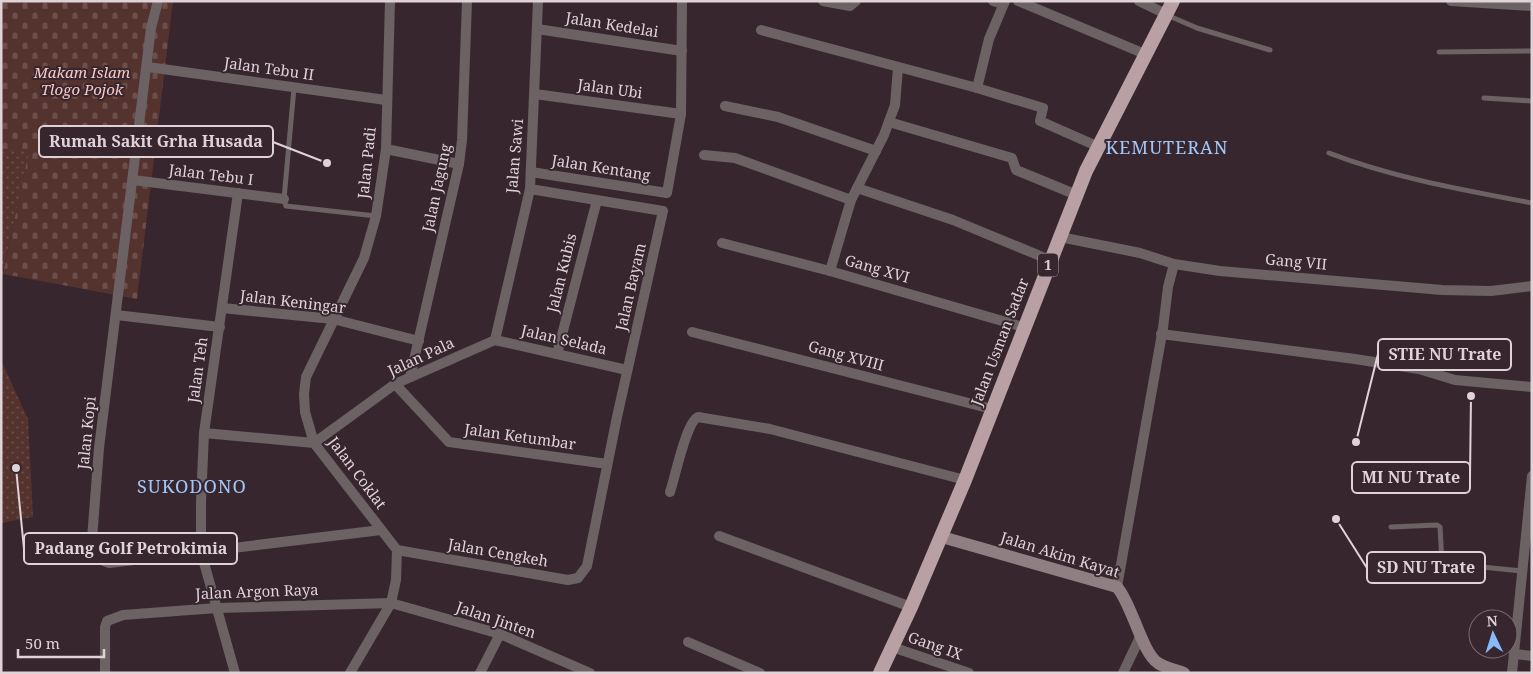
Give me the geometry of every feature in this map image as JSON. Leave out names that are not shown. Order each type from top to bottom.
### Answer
[{"type":"highway","name":"Jalan Usman Sadar","points":[[880,673],[942,537],[1086,171],[1173,1]]},
{"type":"main road","name":"Jalan Akim Kayat","points":[[942,537],[1117,586],[1125,595],[1141,635],[1157,663],[1184,673]]},
{"type":"street","name":"Jalan Kopi","points":[[158,1],[151,28],[148,67],[99,448],[92,539],[96,555],[109,563],[201,552]]},
{"type":"street","name":"Jalan Padi","points":[[333,319],[364,258],[376,216],[386,149],[390,1]]},
{"type":"street","name":"Jalan Jagung","points":[[410,377],[459,164],[462,140],[467,1]]},
{"type":"street","name":"Jalan Sawi","points":[[495,340],[530,189],[538,1]]},
{"type":"street","points":[[681,114],[682,1]]},
{"type":"street","points":[[823,1],[850,6],[856,1]]},
{"type":"street","points":[[978,88],[989,39],[1004,3],[992,1]]},
{"type":"street","points":[[1018,1],[1145,54]]},
{"type":"street","points":[[1140,1],[1166,14]]},
{"type":"street","points":[[1451,1],[1532,6]]},
{"type":"street","name":"Jalan Kedelai","points":[[537,29],[682,51]]},
{"type":"street","points":[[761,30],[978,88],[1043,108],[1040,121],[1099,147]]},
{"type":"street","name":"Jalan Tebu II","points":[[148,67],[386,100]]},
{"type":"street","points":[[830,271],[851,200],[876,151],[895,105],[898,68]]},
{"type":"street","name":"Jalan Ubi","points":[[535,94],[681,114]]},
{"type":"street","points":[[725,106],[778,118],[876,151]]},
{"type":"street","name":"Jalan Kentang","points":[[531,172],[667,193],[681,114]]},
{"type":"street","points":[[889,122],[1012,158],[1016,170],[1077,195]]},
{"type":"street","points":[[386,149],[459,164]]},
{"type":"street","points":[[704,155],[735,158],[851,200]]},
{"type":"street","name":"Jalan Tebu I","points":[[133,180],[284,199]]},
{"type":"street","points":[[856,188],[953,220],[1050,260]]},
{"type":"street","points":[[530,189],[596,200]]},
{"type":"street","name":"Jalan Teh","points":[[235,673],[201,552],[201,502],[204,432],[238,194]]},
{"type":"street","name":"Jalan Bayam","points":[[587,566],[627,370],[663,211],[596,200]]},
{"type":"street","name":"Jalan Kubis","points":[[557,354],[596,200]]},
{"type":"street","name":"Gang VII","points":[[1060,237],[1140,253],[1174,264],[1220,271],[1442,290],[1491,291],[1532,286]]},
{"type":"street","name":"Gang XVI","points":[[722,243],[830,271],[1024,326]]},
{"type":"street","points":[[1117,586],[1168,287],[1174,264]]},
{"type":"street","name":"Jalan Keningar","points":[[222,308],[333,319],[418,341]]},
{"type":"street","points":[[116,315],[220,327]]},
{"type":"street","name":"Jalan Coklat","points":[[333,319],[306,377],[304,394],[305,412],[314,443],[397,550]]},
{"type":"street","name":"Gang XVIII","points":[[692,332],[992,410]]},
{"type":"street","points":[[1161,334],[1356,359],[1419,369],[1456,380],[1532,387]]},
{"type":"street","name":"Jalan Selada","points":[[495,340],[627,370]]},
{"type":"street","name":"Jalan Pala","points":[[314,443],[394,384],[495,340]]},
{"type":"street","name":"Jalan Ketumbar","points":[[394,384],[449,442],[607,464]]},
{"type":"street","points":[[670,492],[688,432],[693,420],[698,417],[723,419],[770,429],[965,480]]},
{"type":"street","points":[[204,432],[314,443]]},
{"type":"street","points":[[1518,623],[1523,571],[1528,559],[1532,476]]},
{"type":"street","points":[[201,552],[381,530]]},
{"type":"street","points":[[719,536],[911,607]]},
{"type":"street","points":[[350,673],[391,603],[396,580],[397,550]]},
{"type":"street","name":"Jalan Cengkeh","points":[[397,550],[568,580],[578,578],[587,566]]},
{"type":"street","name":"Jalan Argon Raya","points":[[105,673],[105,627],[107,621],[124,614],[217,608],[391,603]]},
{"type":"street","name":"Jalan Jinten","points":[[391,603],[500,634],[587,672]]},
{"type":"street","points":[[480,673],[500,634]]},
{"type":"street","points":[[1123,673],[1141,635]]},
{"type":"street","points":[[688,642],[760,673]]},
{"type":"street","name":"Gang IX","points":[[892,647],[969,673]]},
{"type":"street","points":[[1518,654],[1532,656]]},
{"type":"street","points":[[1512,673],[1514,659]]},
{"type":"lane","points":[[1166,14],[1197,28],[1270,50]]},
{"type":"lane","points":[[1439,52],[1532,51]]},
{"type":"lane","points":[[294,88],[284,199],[290,207],[376,216]]},
{"type":"lane","points":[[1484,98],[1532,101]]},
{"type":"lane","points":[[1329,153],[1363,166],[1446,187],[1532,203]]},
{"type":"lane","points":[[1391,527],[1437,525],[1440,527],[1442,563],[1523,571]]},
{"type":"green space","name":"Makam Islam Tlogo Pojok","points":[[1,1],[173,1],[137,299],[3,274],[29,151],[1,150]]},
{"type":"green space","points":[[1,150],[30,150],[1,281]]},
{"type":"green space","points":[[1,360],[28,419],[33,517],[1,523]]},
{"type":"place","name":"Rumah Sakit Grha Husada","points":[[327,163]]},
{"type":"place","name":"MI NU Trate","points":[[1471,396]]},
{"type":"place","name":"STIE NU Trate","points":[[1356,442]]},
{"type":"place","name":"Padang Golf Petrokimia","points":[[16,468]]},
{"type":"place","name":"SD NU Trate","points":[[1336,519]]},
{"type":"district","name":"KEMUTERAN","points":[[1167,148]]},
{"type":"district","name":"SUKODONO","points":[[192,487]]}]
